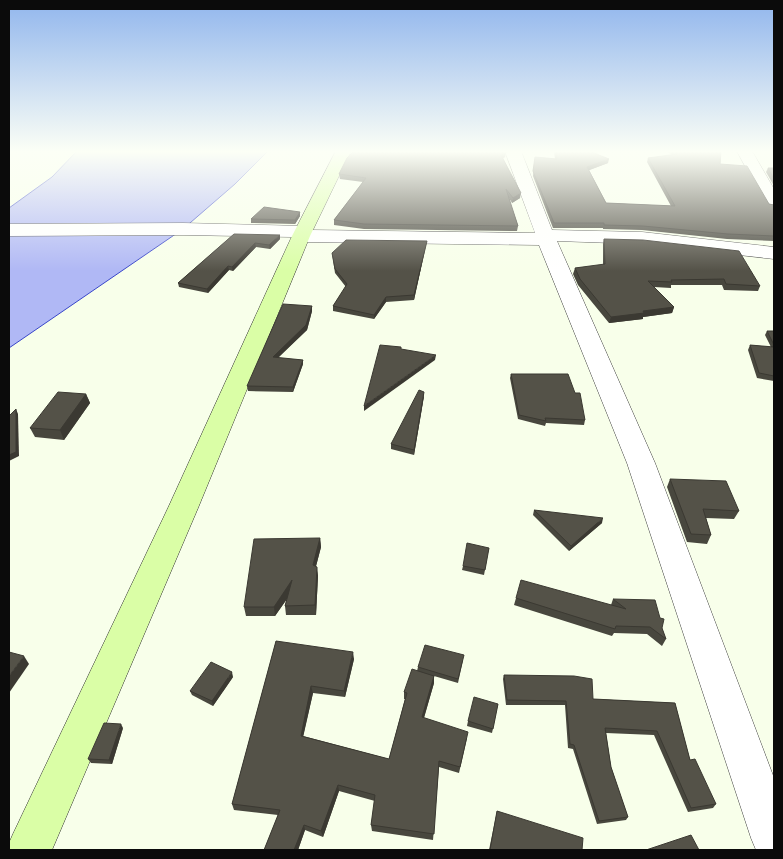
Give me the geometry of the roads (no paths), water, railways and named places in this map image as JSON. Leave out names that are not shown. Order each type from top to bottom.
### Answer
[{"type":"street","points":[[29,850],[183,508],[302,234],[324,191]]},
{"type":"street","points":[[528,191],[641,463],[774,838]]},
{"type":"street","points":[[767,191],[774,203]]},
{"type":"street","points":[[9,230],[183,229],[302,234],[642,238],[774,253]]},
{"type":"water","points":[[32,191],[227,191],[183,229],[9,348],[9,208]]}]
